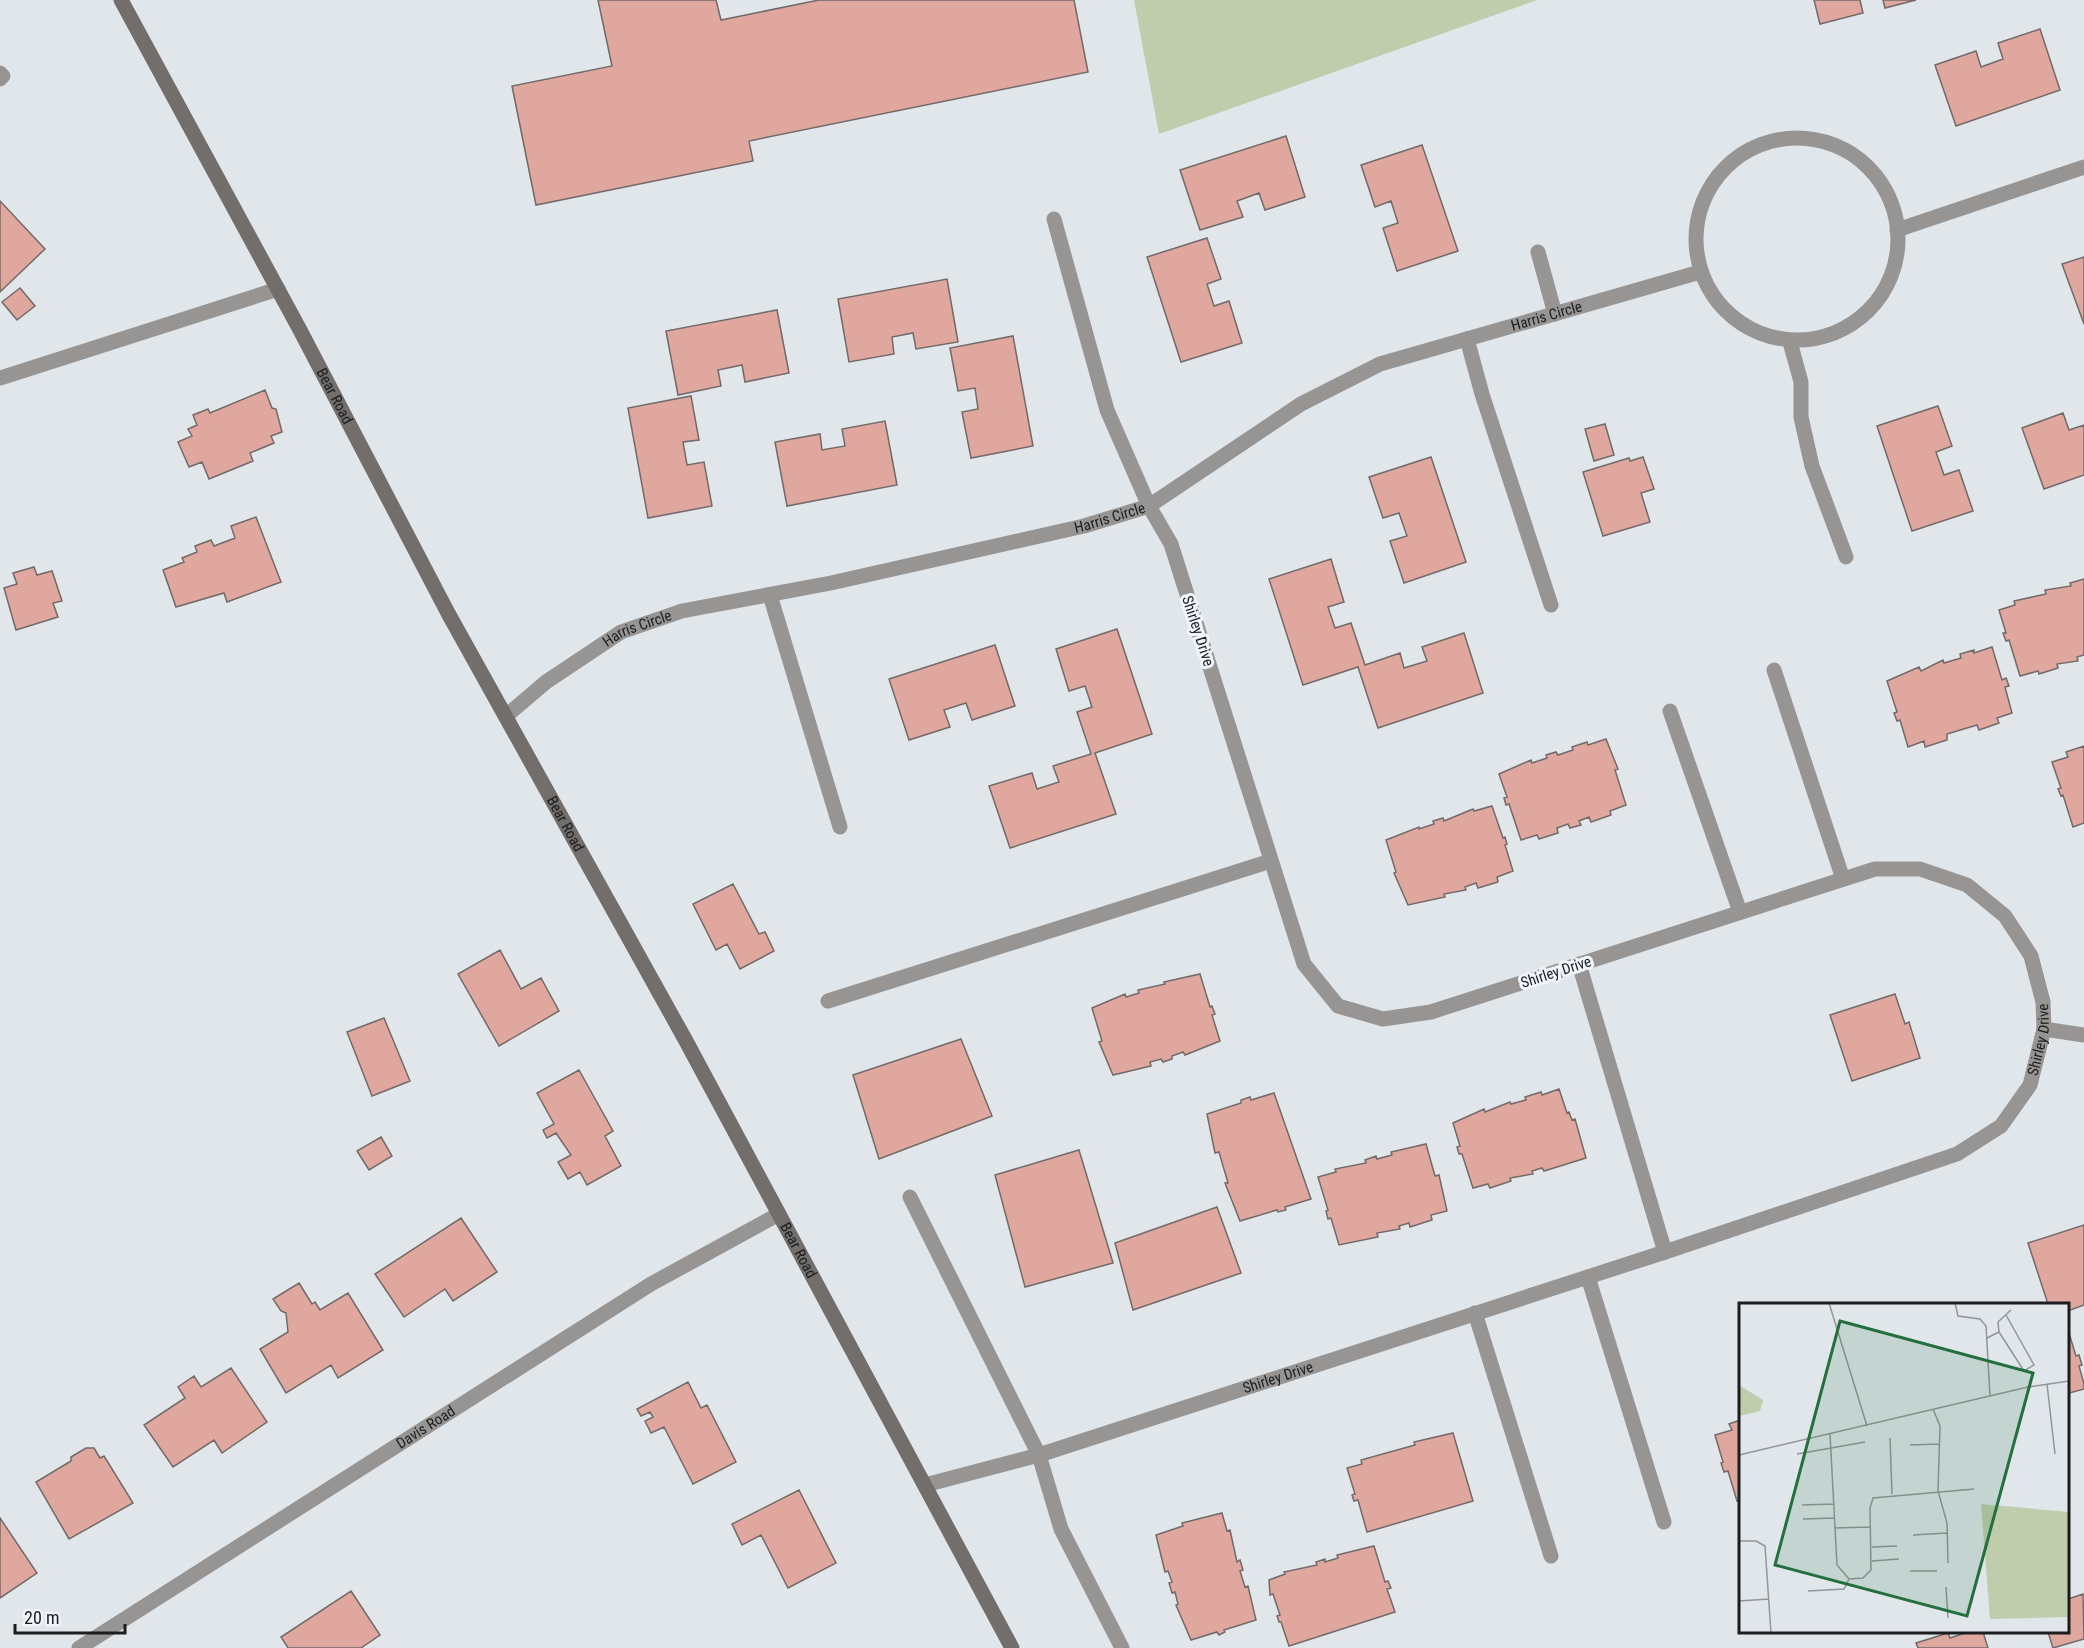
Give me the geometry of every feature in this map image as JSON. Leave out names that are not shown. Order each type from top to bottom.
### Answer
[{"type":"main road","name":"Bear Road","points":[[121,0],[278,289],[447,613],[506,716],[779,1214],[1012,1648]]},
{"type":"street","points":[[0,73],[3,76],[0,79]]},
{"type":"street","points":[[1803,136],[1842,147],[1874,171],[1894,206],[1897,230],[1899,246],[1889,285],[1865,316],[1830,336],[1791,342],[1752,331],[1720,307],[1700,272],[1695,232],[1705,194],[1729,162],[1764,142],[1803,136]]},
{"type":"street","points":[[1897,230],[2084,167]]},
{"type":"street","name":"Shirley Drive","points":[[925,1485],[1039,1455],[1665,1252],[1956,1154],[2001,1126],[2030,1084],[2044,1029],[2043,1002],[2031,956],[2005,916],[1967,885],[1920,869],[1875,869],[1431,1012],[1383,1019],[1338,1006],[1304,964],[1171,544],[1149,506],[1107,410],[1054,219]]},
{"type":"street","points":[[1538,252],[1555,314]]},
{"type":"street","name":"Harris Circle","points":[[506,716],[546,682],[621,632],[682,611],[770,595],[1084,526],[1149,506],[1301,404],[1380,364],[1700,272]]},
{"type":"street","points":[[0,378],[278,289]]},
{"type":"street","points":[[1467,339],[1482,394],[1551,605]]},
{"type":"street","points":[[1791,342],[1801,382],[1801,417],[1812,466],[1846,557]]},
{"type":"street","points":[[770,595],[840,827]]},
{"type":"street","points":[[1774,670],[1843,879]]},
{"type":"street","points":[[1670,711],[1740,912]]},
{"type":"street","points":[[828,1001],[1271,861]]},
{"type":"street","points":[[1579,964],[1665,1252]]},
{"type":"street","points":[[2044,1029],[2084,1035]]},
{"type":"street","points":[[910,1197],[1039,1455],[1062,1529],[1122,1648]]},
{"type":"street","name":"Davis Road","points":[[79,1648],[651,1284],[779,1214]]},
{"type":"street","points":[[1588,1277],[1664,1522]]},
{"type":"street","points":[[1475,1313],[1551,1556]]},
{"type":"green space","points":[[1134,0],[1537,0],[1159,134]]},
{"type":"building","points":[[598,0],[716,0],[721,20],[819,0],[1074,0],[1088,72],[749,141],[753,161],[536,205],[512,86],[612,66]]},
{"type":"building","points":[[1814,0],[1860,0],[1863,13],[1820,24]]},
{"type":"building","points":[[1883,0],[1916,0],[1885,8]]},
{"type":"building","points":[[2040,29],[2060,90],[1956,126],[1935,65],[1976,51],[1981,67],[2003,59],[1998,43]]},
{"type":"building","points":[[1286,136],[1305,197],[1265,210],[1259,193],[1237,201],[1243,217],[1200,230],[1180,170]]},
{"type":"building","points":[[1422,145],[1458,251],[1397,271],[1383,228],[1398,223],[1391,201],[1375,207],[1361,165]]},
{"type":"building","points":[[0,201],[45,249],[0,292]]},
{"type":"building","points":[[1207,238],[1221,279],[1207,284],[1214,306],[1229,301],[1242,343],[1181,362],[1147,257]]},
{"type":"building","points":[[2084,257],[2084,324],[2062,264]]},
{"type":"building","points":[[947,279],[958,342],[916,349],[913,333],[892,337],[894,354],[849,362],[838,299]]},
{"type":"building","points":[[20,288],[35,306],[17,320],[2,302]]},
{"type":"building","points":[[777,310],[789,373],[745,382],[742,365],[718,370],[721,386],[678,395],[666,331]]},
{"type":"building","points":[[1013,336],[1033,446],[971,458],[962,412],[978,409],[975,388],[958,391],[950,348]]},
{"type":"building","points":[[265,390],[272,408],[276,409],[282,432],[271,436],[274,443],[250,453],[253,461],[209,479],[202,462],[189,467],[178,442],[192,436],[188,429],[197,425],[193,415],[208,409],[210,413]]},
{"type":"building","points":[[691,396],[699,440],[683,442],[687,465],[704,462],[712,506],[648,518],[628,408]]},
{"type":"building","points":[[1938,406],[1952,446],[1936,452],[1944,475],[1959,470],[1973,511],[1912,531],[1877,426]]},
{"type":"building","points":[[2063,413],[2069,430],[2084,425],[2084,475],[2044,489],[2022,428]]},
{"type":"building","points":[[885,421],[897,485],[787,506],[775,442],[820,434],[822,450],[845,446],[842,429]]},
{"type":"building","points":[[1605,424],[1614,455],[1594,461],[1585,429]]},
{"type":"building","points":[[1431,457],[1466,562],[1404,583],[1390,541],[1407,536],[1399,513],[1383,518],[1369,477]]},
{"type":"building","points":[[1643,457],[1654,489],[1641,493],[1650,522],[1603,536],[1583,472],[1629,458],[1630,461]]},
{"type":"building","points":[[256,517],[281,582],[227,602],[224,593],[176,607],[163,570],[184,562],[182,558],[197,552],[195,546],[211,540],[214,546],[235,538],[231,526]]},
{"type":"building","points":[[1331,559],[1344,602],[1328,607],[1335,628],[1351,623],[1365,665],[1400,653],[1404,668],[1427,661],[1422,647],[1464,633],[1483,693],[1378,728],[1358,667],[1303,685],[1269,579]]},
{"type":"building","points":[[34,567],[37,575],[52,571],[62,601],[53,603],[58,617],[16,630],[4,588],[17,584],[13,573]]},
{"type":"building","points":[[2084,579],[2084,655],[2077,657],[2078,661],[2057,664],[2058,668],[2039,674],[2038,671],[2020,676],[2009,640],[2006,641],[2003,633],[2006,633],[1999,610],[2015,605],[2014,601],[2046,594],[2045,590],[2071,586],[2070,583]]},
{"type":"building","points":[[1117,629],[1152,734],[1095,753],[1116,814],[1010,848],[989,786],[1032,773],[1037,789],[1059,782],[1053,766],[1091,754],[1077,712],[1092,707],[1085,686],[1069,691],[1056,649]]},
{"type":"building","points":[[995,645],[1015,706],[972,720],[966,703],[944,710],[950,727],[909,740],[889,679]]},
{"type":"building","points":[[1992,647],[2002,680],[2006,678],[2009,686],[2005,687],[2012,713],[1997,718],[1999,723],[1979,730],[1977,725],[1947,734],[1947,740],[1925,747],[1924,741],[1908,747],[1900,720],[1897,721],[1894,713],[1897,712],[1887,681],[1919,667],[1921,671],[1943,660],[1944,663],[1961,658],[1960,654],[1974,650],[1974,653]]},
{"type":"building","points":[[1606,739],[1618,769],[1615,770],[1626,805],[1610,811],[1611,815],[1591,822],[1589,817],[1579,821],[1581,825],[1570,828],[1568,824],[1557,828],[1558,833],[1539,839],[1537,835],[1521,840],[1509,804],[1506,805],[1504,798],[1507,797],[1499,774],[1531,760],[1532,763],[1547,758],[1546,755],[1556,752],[1558,755],[1587,742],[1588,745]]},
{"type":"building","points":[[2084,746],[2084,823],[2073,827],[2063,795],[2061,796],[2058,789],[2061,788],[2052,762],[2068,757],[2066,752]]},
{"type":"building","points":[[1492,806],[1503,838],[1505,837],[1507,844],[1505,845],[1513,871],[1497,877],[1498,882],[1478,888],[1476,883],[1465,887],[1466,890],[1444,894],[1445,897],[1408,905],[1394,873],[1396,872],[1386,840],[1419,827],[1419,829],[1434,824],[1433,821],[1443,818],[1444,821],[1473,809],[1474,811]]},
{"type":"building","points":[[733,884],[759,934],[765,932],[774,951],[740,969],[727,944],[716,950],[693,904]]},
{"type":"building","points":[[500,950],[521,989],[541,978],[559,1011],[499,1046],[458,974]]},
{"type":"building","points":[[1200,974],[1210,1007],[1212,1006],[1215,1014],[1212,1015],[1220,1041],[1185,1055],[1183,1052],[1172,1056],[1172,1059],[1163,1062],[1161,1059],[1150,1062],[1151,1066],[1113,1075],[1099,1042],[1102,1041],[1092,1008],[1125,994],[1126,997],[1139,993],[1138,990]]},
{"type":"building","points":[[1895,994],[1905,1024],[1909,1022],[1920,1058],[1852,1081],[1830,1015]]},
{"type":"building","points":[[384,1018],[410,1081],[372,1096],[347,1032]]},
{"type":"building","points":[[961,1039],[992,1116],[879,1159],[853,1075]]},
{"type":"building","points":[[579,1070],[613,1131],[605,1136],[621,1166],[587,1185],[580,1172],[568,1179],[558,1162],[571,1155],[556,1133],[547,1138],[543,1130],[554,1124],[537,1093]]},
{"type":"building","points":[[1559,1089],[1567,1113],[1569,1112],[1572,1120],[1575,1119],[1586,1158],[1544,1171],[1542,1168],[1532,1171],[1533,1174],[1510,1178],[1511,1181],[1490,1188],[1488,1184],[1473,1188],[1462,1154],[1459,1154],[1457,1147],[1460,1146],[1453,1123],[1484,1109],[1485,1112],[1510,1102],[1511,1104],[1526,1100],[1525,1097],[1541,1092],[1542,1095]]},
{"type":"building","points":[[1274,1093],[1311,1199],[1285,1207],[1286,1210],[1278,1212],[1277,1210],[1240,1221],[1225,1183],[1228,1183],[1219,1152],[1215,1153],[1207,1114],[1241,1103],[1241,1100],[1250,1097],[1251,1100]]},
{"type":"building","points":[[381,1137],[392,1156],[369,1170],[357,1151]]},
{"type":"building","points":[[1426,1144],[1435,1176],[1439,1175],[1447,1211],[1431,1215],[1432,1220],[1410,1227],[1409,1223],[1399,1226],[1400,1229],[1377,1233],[1378,1237],[1339,1245],[1331,1218],[1328,1219],[1326,1211],[1328,1210],[1318,1177],[1336,1172],[1335,1169],[1366,1163],[1365,1160],[1376,1156],[1377,1159],[1392,1155],[1391,1152]]},
{"type":"building","points":[[1079,1150],[1113,1263],[1025,1287],[995,1175]]},
{"type":"building","points":[[1217,1207],[1241,1273],[1133,1310],[1115,1243]]},
{"type":"building","points":[[461,1218],[497,1272],[453,1301],[445,1289],[404,1317],[375,1274]]},
{"type":"building","points":[[2084,1225],[2084,1305],[2069,1311],[2069,1303],[2048,1303],[2028,1243]]},
{"type":"building","points":[[299,1283],[312,1304],[315,1302],[320,1310],[348,1293],[383,1350],[338,1378],[331,1365],[286,1393],[260,1349],[288,1332],[286,1313],[281,1311],[273,1299]]},
{"type":"building","points":[[2069,1333],[2076,1356],[2079,1355],[2082,1365],[2079,1366],[2084,1389],[2069,1393]]},
{"type":"building","points":[[231,1368],[267,1422],[222,1453],[214,1440],[173,1467],[144,1425],[185,1398],[178,1387],[194,1376],[201,1387]]},
{"type":"building","points":[[688,1382],[701,1408],[707,1405],[736,1462],[693,1484],[664,1427],[651,1433],[645,1421],[653,1417],[650,1412],[641,1416],[637,1409]]},
{"type":"building","points":[[1739,1420],[1739,1500],[1737,1501],[1728,1471],[1724,1472],[1721,1463],[1723,1462],[1715,1435],[1732,1430],[1729,1424]]},
{"type":"building","points":[[1453,1433],[1473,1501],[1367,1532],[1358,1500],[1354,1501],[1352,1495],[1355,1494],[1347,1468],[1362,1464],[1361,1460],[1415,1445],[1414,1442]]},
{"type":"building","points":[[86,1448],[94,1448],[100,1458],[104,1456],[133,1503],[69,1539],[36,1482],[71,1461],[71,1457]]},
{"type":"building","points":[[799,1490],[836,1563],[788,1588],[761,1535],[742,1545],[732,1524]]},
{"type":"building","points":[[1222,1513],[1227,1531],[1230,1530],[1237,1562],[1240,1560],[1243,1570],[1240,1571],[1245,1587],[1248,1586],[1256,1620],[1224,1630],[1225,1632],[1219,1635],[1217,1632],[1191,1640],[1176,1605],[1178,1604],[1175,1592],[1172,1593],[1169,1583],[1172,1582],[1168,1571],[1165,1572],[1156,1535],[1183,1526],[1182,1523]]},
{"type":"building","points":[[0,1518],[37,1573],[0,1598]]},
{"type":"building","points":[[1374,1546],[1385,1582],[1388,1581],[1391,1588],[1387,1589],[1395,1612],[1289,1646],[1277,1616],[1280,1615],[1273,1594],[1270,1595],[1269,1580],[1285,1574],[1284,1572],[1317,1565],[1316,1562],[1325,1559],[1325,1562],[1338,1558],[1337,1555]]},
{"type":"building","points":[[351,1591],[380,1635],[361,1648],[288,1648],[281,1637]]},
{"type":"building","points":[[2083,1594],[2084,1639],[2053,1648],[2048,1633],[2069,1633],[2069,1599]]},
{"type":"building","points":[[1948,1633],[1950,1638],[1965,1633],[1983,1633],[1988,1648],[1918,1648],[1916,1643]]}]
